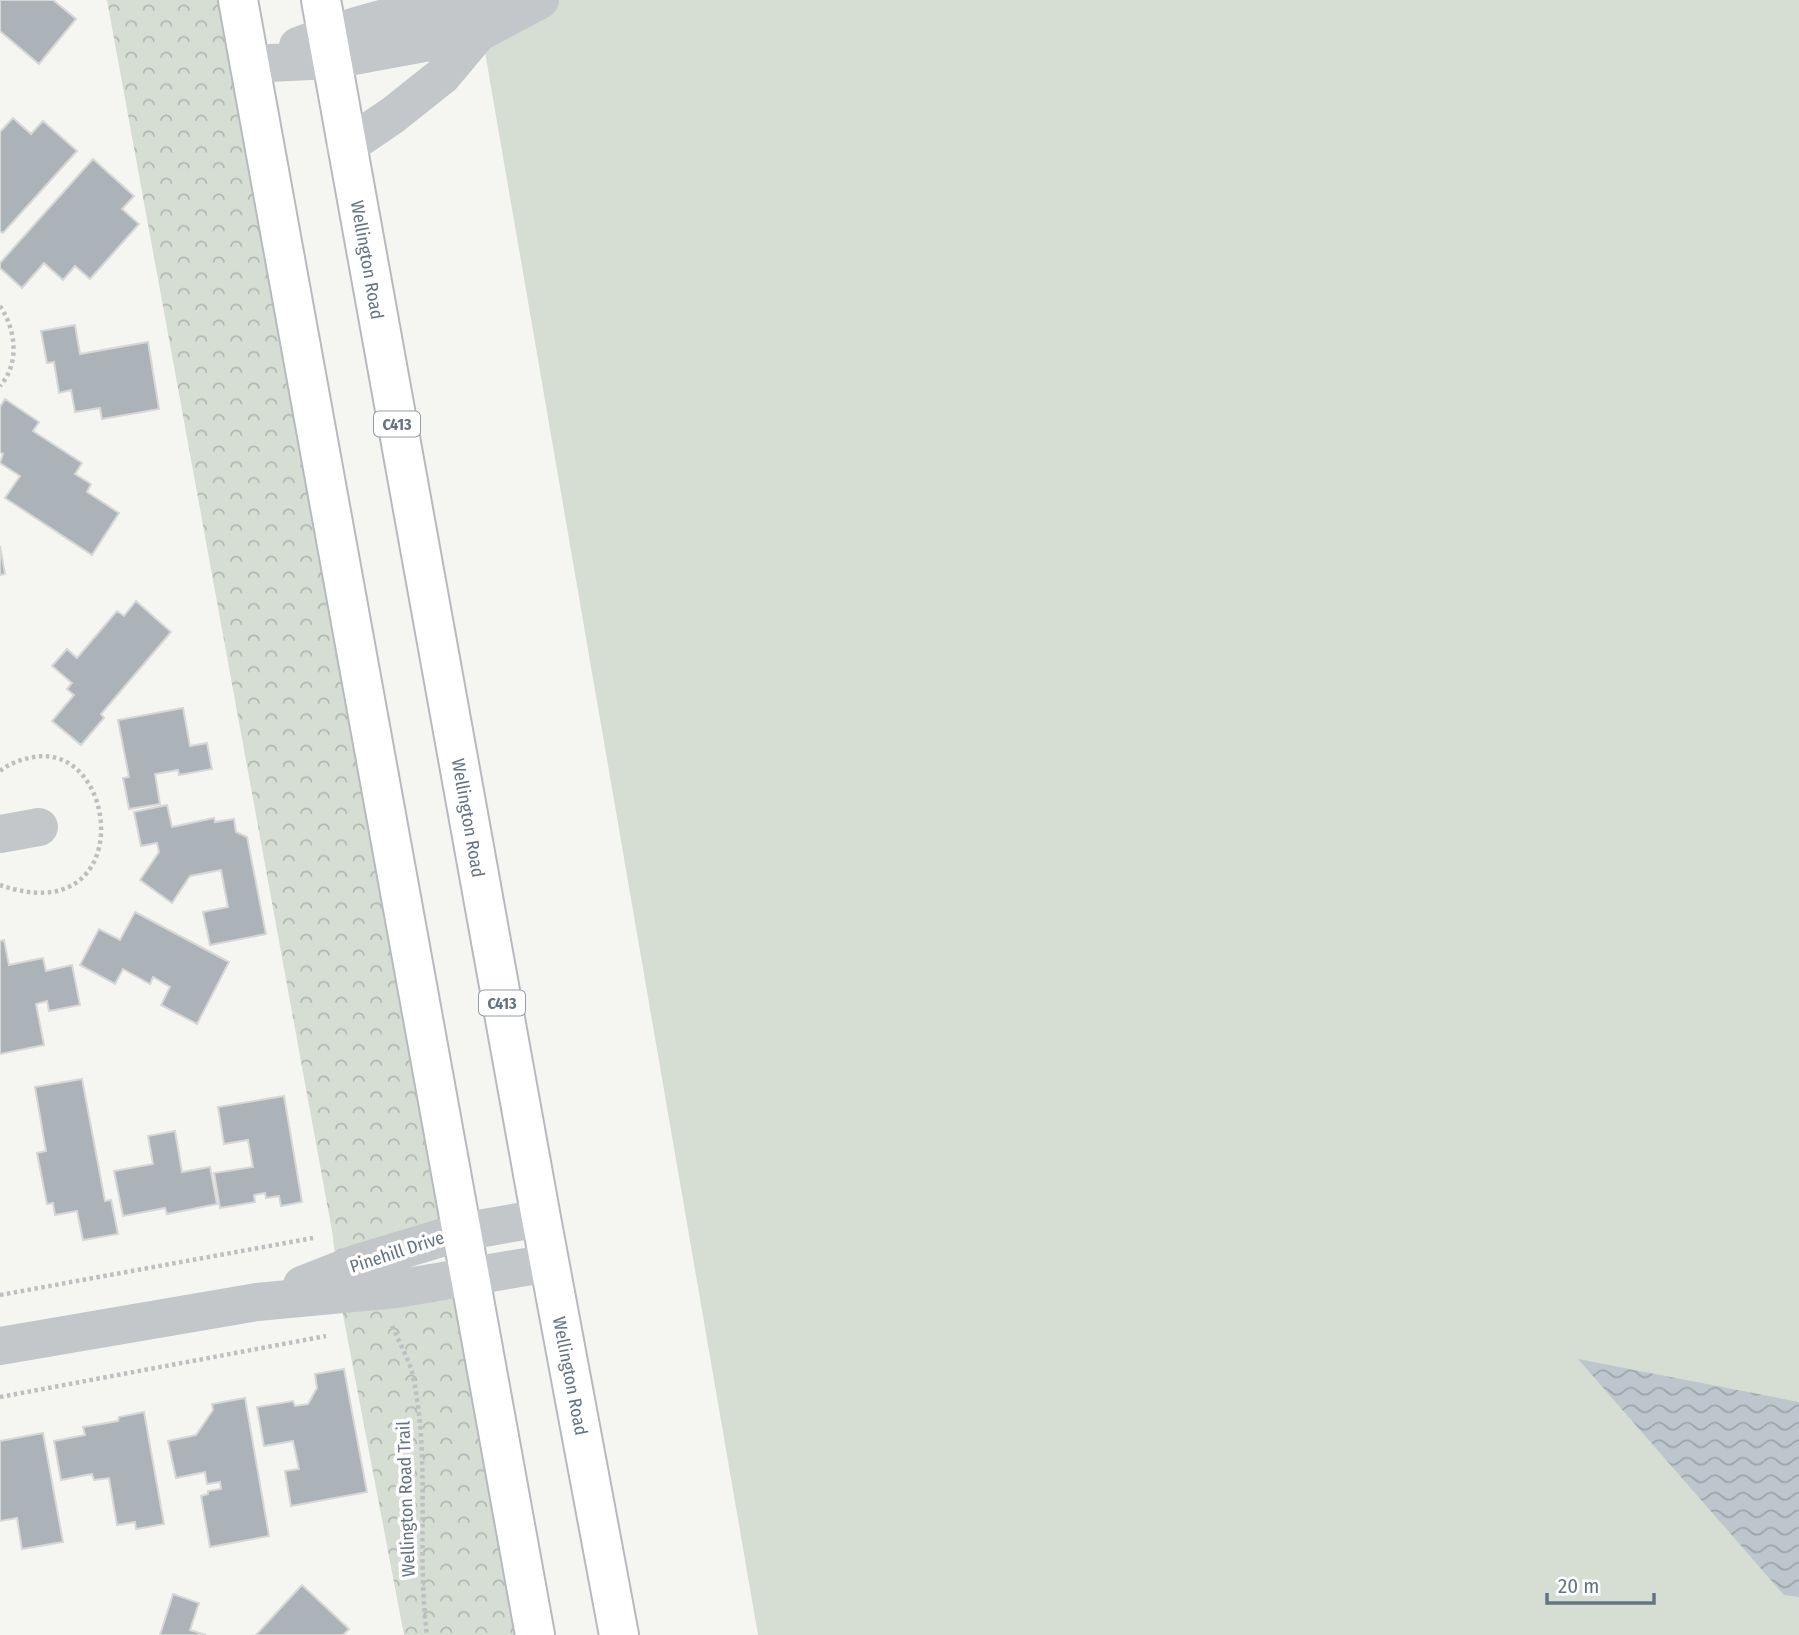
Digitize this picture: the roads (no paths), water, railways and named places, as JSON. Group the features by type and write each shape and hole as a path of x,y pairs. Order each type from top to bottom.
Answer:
{"main road":[{"path":"238,0 535,1635"},
{"name":"Wellington Road","path":"326,32 549,1263 620,1635"}],"street":[{"path":"250,64 326,32 486,16 540,0"},
{"path":"346,146 393,115 442,76 486,16"},
{"path":"0,834 39,827"},
{"name":"Pinehill Drive","path":"257,1302 358,1263 461,1232 541,1218"},
{"name":"Pinehill Drive","path":"0,1346 257,1302 396,1289 549,1263"}],"water":[{"path":"1578,1359 1799,1402 1799,1597 1784,1595"}]}
